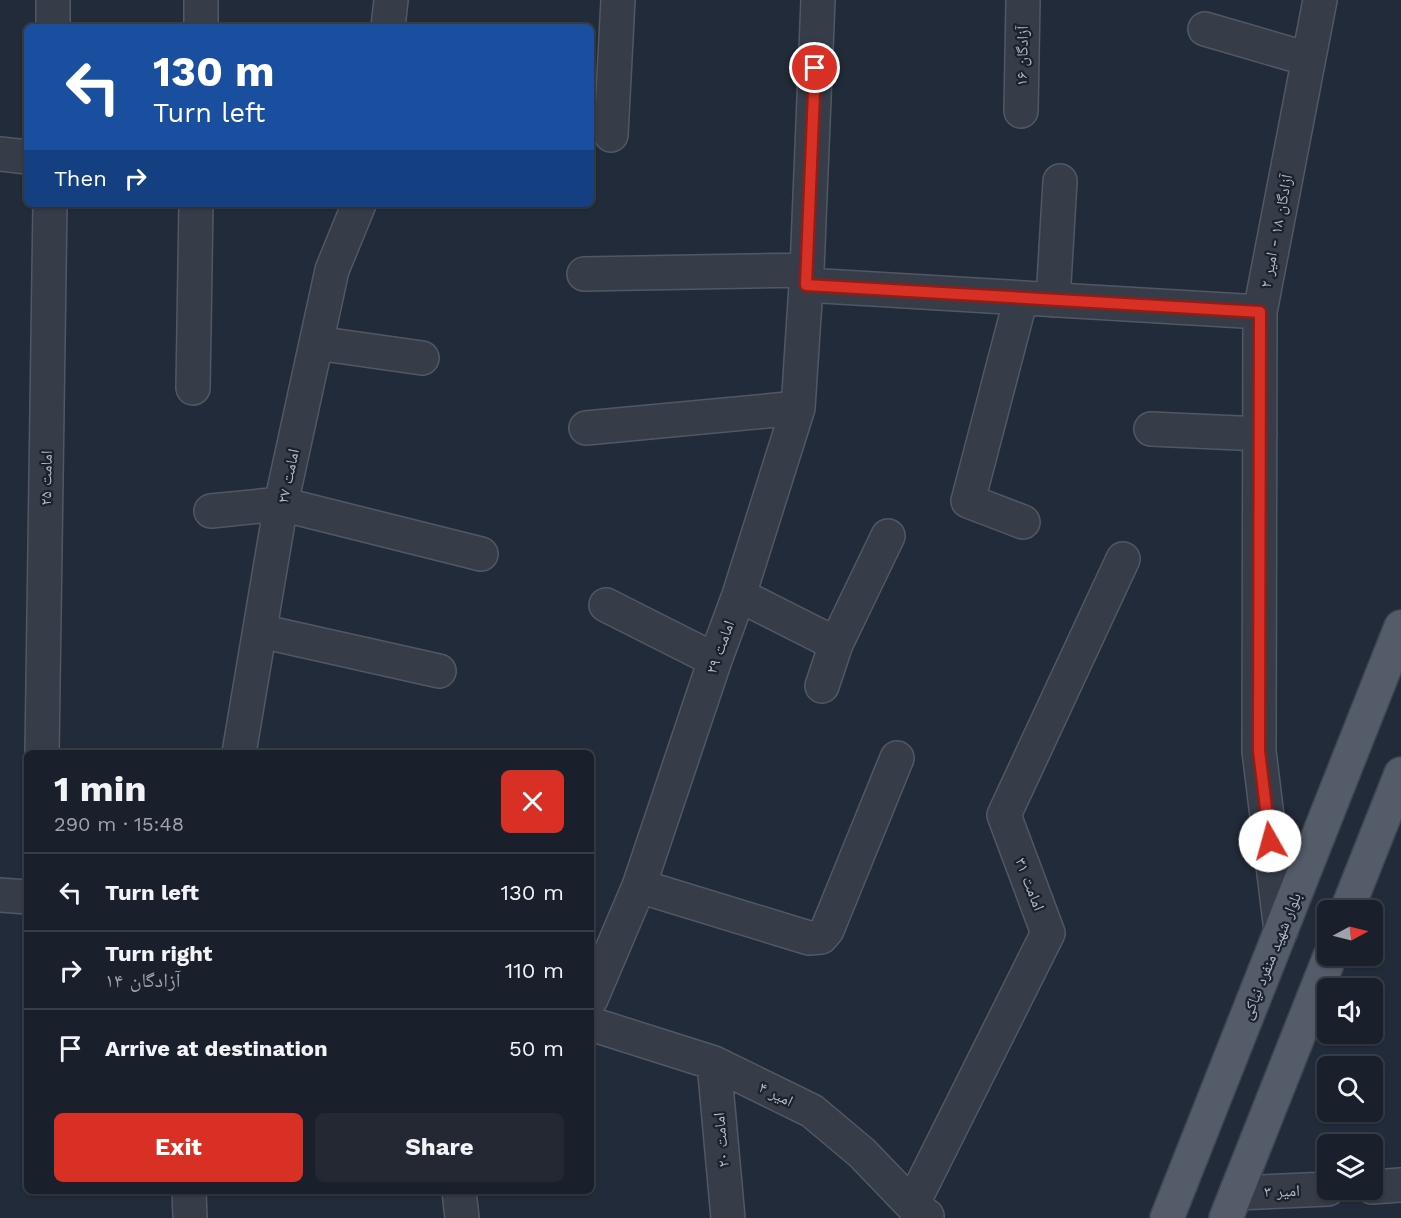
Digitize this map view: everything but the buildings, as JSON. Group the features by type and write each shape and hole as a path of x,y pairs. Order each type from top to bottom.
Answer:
{"main road":[{"name":"بلوار شهید منفرد نیاکی","path":"1167,1218 1401,627"},
{"path":"1351,900 1401,774"},
{"path":"1231,1205 1326,966"}],"street":[{"path":"53,0 53,24"},
{"path":"201,0 201,24"},
{"path":"388,24 391,0"},
{"path":"611,135 618,0"},
{"name":"امامت ۲۹","path":"594,992 639,886 739,595 798,408 807,278 818,0"},
{"name":"آزادگان ۱۶","path":"1021,111 1023,0"},
{"name":"آزادگان ۱۸ - امیر ۲","path":"1281,931 1259,751 1260,312 1320,0"},
{"path":"1205,29 1308,59"},
{"path":"0,154 24,157"},
{"path":"1053,300 1060,181"},
{"name":"امامت ۲۵","path":"42,750 50,207"},
{"path":"193,388 196,207"},
{"name":"امامت ۲۷","path":"240,750 281,504 316,343 332,270 358,207"},
{"path":"584,274 807,278 1021,298 1260,312"},
{"path":"1021,298 968,501 1023,522"},
{"path":"316,343 422,358"},
{"path":"586,428 798,408"},
{"path":"1151,429 1260,434"},
{"path":"211,511 281,504 481,554"},
{"path":"822,686 836,644 888,536"},
{"name":"امامت ۳۱","path":"921,1211 1048,933 1004,815 1123,559"},
{"path":"739,595 836,644"},
{"path":"606,605 715,660"},
{"path":"260,631 439,671"},
{"path":"639,886 809,938 821,937 827,930 897,758"},
{"path":"0,895 24,897"},
{"name":"امیر ۴","path":"594,1025 714,1063 812,1112 862,1153 921,1211"},
{"name":"امامت ۲۰","path":"714,1063 728,1218"},
{"path":"1383,1186 1401,1185"},
{"name":"امیر ۳","path":"1231,1205 1317,1191"},
{"path":"189,1194 190,1218"},
{"path":"459,1194 462,1218"}],"route":[{"path":"815,68 806,285 1260,312 1259,751 1270,841"}]}
